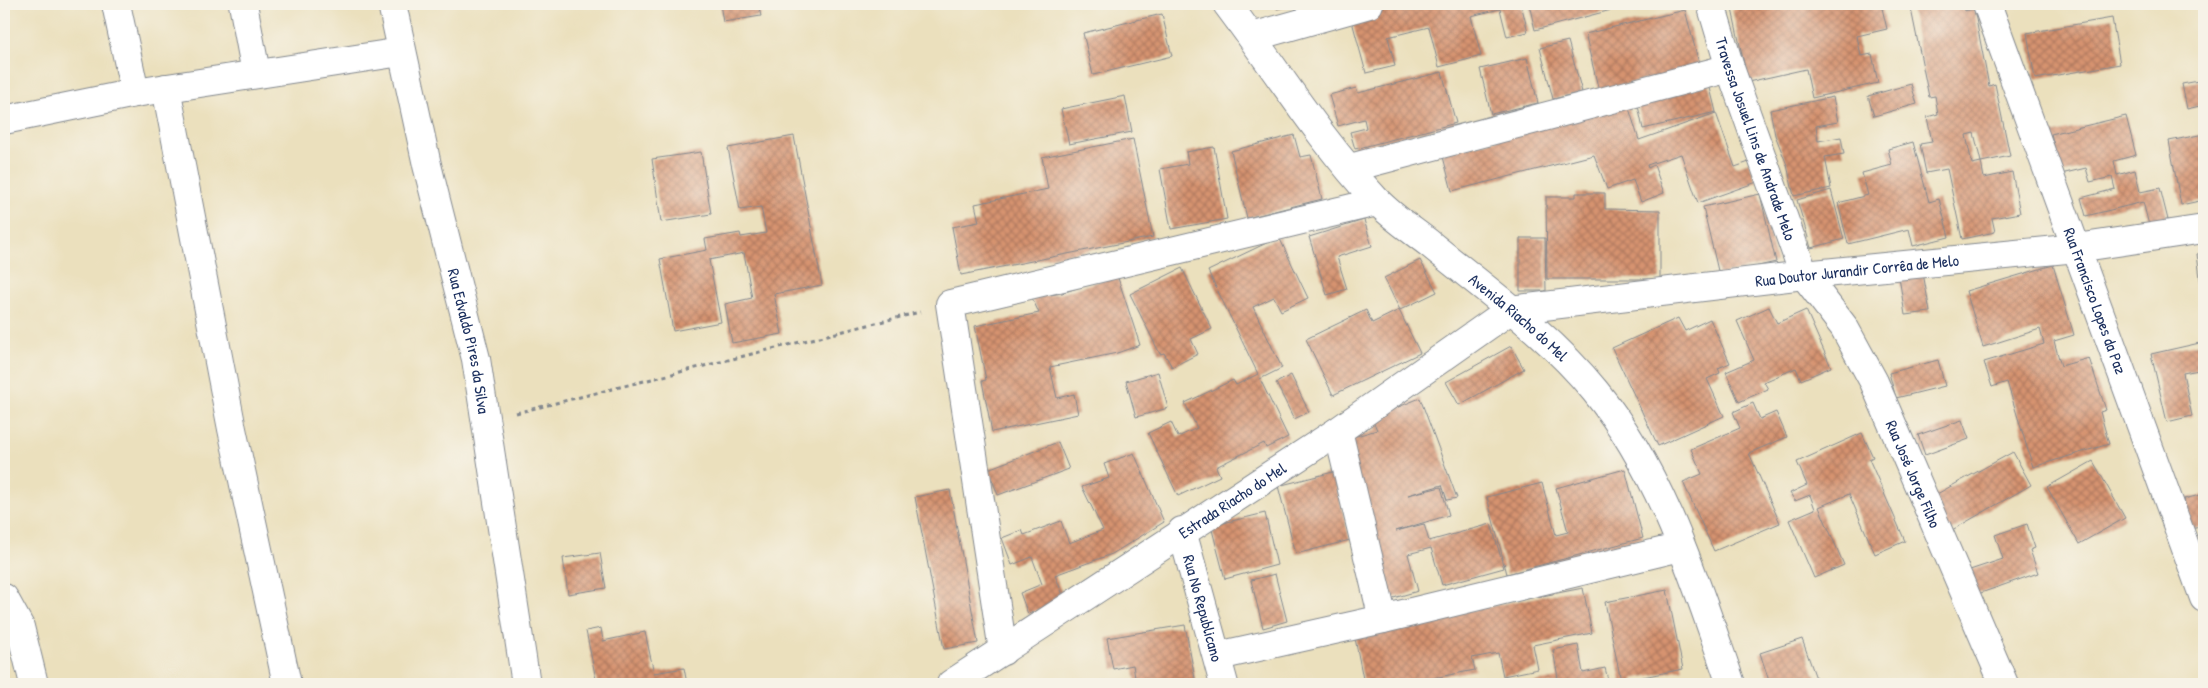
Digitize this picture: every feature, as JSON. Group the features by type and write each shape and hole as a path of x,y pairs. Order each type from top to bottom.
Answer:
{"street":[{"path":"116,4 135,93"},
{"path":"243,4 256,73"},
{"name":"Rua Edvaldo Pires da Silva","path":"392,4 401,52 476,359 487,420 526,684"},
{"name":"Avenida Riacho do Mel","path":"1227,4 1309,118 1378,202 1551,345 1595,391 1626,436 1651,479 1681,547 1731,684"},
{"path":"1252,37 1369,4"},
{"name":"Travessa Josuel Lins de Andrade Melo","path":"1711,4 1730,68 1804,275"},
{"name":"Rua Francisco Lopes da Paz","path":"1987,4 2204,598"},
{"path":"4,117 256,73 401,52"},
{"path":"1350,168 1730,68"},
{"path":"166,88 232,429 287,684"},
{"path":"1003,652 950,304 1378,202"},
{"name":"Rua Doutor Jurandir Corrêa de Melo","path":"1510,310 1804,275 2077,248 2204,229"},
{"name":"Rua José Jorge Filho","path":"1804,275 1844,327 1874,382 2004,684"},
{"name":"Estrada Riacho do Mel","path":"951,684 1003,652 1182,531 1338,431 1510,310"},
{"path":"1338,431 1383,619"},
{"name":"Rua No Republicano","path":"1182,531 1218,656 1224,684"},
{"path":"1218,656 1383,619 1681,547"},
{"path":"4,598 20,627 34,684"}],"path":[{"path":"487,420 950,304"}],"building":[{"path":"720,4 758,4 761,16 723,22"},
{"path":"1276,4 1297,4 1277,9"},
{"path":"1391,4 1521,4 1528,32 1507,37 1500,9 1471,16 1481,56 1439,67 1429,27 1388,37 1395,66 1366,73 1350,14"},
{"path":"1529,4 1634,4 1535,30"},
{"path":"1757,4 1881,4 1887,29 1857,36 1861,56 1872,54 1878,83 1812,98 1806,69 1748,82 1732,9"},
{"path":"1910,4 1963,4 1964,11 1974,9 1989,86 1995,84 2010,156 1981,162 1984,178 2012,172 2020,213 1992,218 1995,232 1962,239 1947,169 1926,173 1920,144 1932,142 1927,117 1938,114 1935,96 1929,97","holes":["1974,133 1981,162 1972,164 1966,135"]},
{"path":"1685,10 1700,67 1599,91 1585,34"},
{"path":"1162,14 1172,56 1093,75 1083,33"},
{"path":"2112,18 2120,64 2035,79 2027,33"},
{"path":"1568,41 1582,92 1553,99 1540,48"},
{"path":"1527,58 1538,103 1491,114 1480,69"},
{"path":"1442,72 1456,123 1355,149 1350,132 1366,128 1364,119 1338,126 1329,95 1356,88 1358,93"},
{"path":"2204,80 2204,105 2187,109 2182,84"},
{"path":"1709,84 1716,112 1643,129 1637,101"},
{"path":"1911,84 1917,104 1874,116 1868,96"},
{"path":"1125,96 1132,132 1069,144 1061,109"},
{"path":"1833,97 1838,122 1816,126 1818,141 1841,137 1844,154 1825,157 1831,188 1794,196 1787,165 1775,135 1770,110"},
{"path":"1628,105 1639,140 1716,113 1735,167 1749,162 1757,182 1698,203 1681,154 1647,165 1648,168 1654,165 1664,193 1641,202 1633,180 1607,189 1594,155 1452,191 1442,153"},
{"path":"2126,116 2136,155 2114,161 2117,175 2135,170 2140,192 2160,188 2168,220 2149,225 2143,202 2086,216 2081,198 2115,189 2112,177 2090,182 2086,168 2061,174 2051,134"},
{"path":"2204,134 2204,200 2181,205 2169,141"},
{"path":"1294,135 1300,157 1311,155 1322,199 1247,218 1231,151"},
{"path":"794,136 822,285 774,294 782,334 732,343 725,304 752,298 744,253 709,260 721,322 673,331 660,259 707,250 705,239 740,233 741,237 766,233 761,207 740,210 728,148"},
{"path":"1133,139 1153,237 961,275 952,227 979,222 975,204 1048,189 1042,157"},
{"path":"1913,142 1929,202 1939,199 1949,237 1913,246 1909,229 1848,244 1838,203 1868,195 1862,173 1892,165 1888,149"},
{"path":"1214,147 1227,219 1171,229 1160,169 1188,164 1186,152"},
{"path":"701,152 711,214 661,222 652,159"},
{"path":"1831,190 1844,239 1811,248 1797,200"},
{"path":"1576,193 1605,193 1605,209 1660,210 1660,279 1547,279 1546,197 1576,197"},
{"path":"1760,194 1776,262 1719,275 1703,207"},
{"path":"1364,220 1372,246 1337,257 1347,289 1327,295 1309,237"},
{"path":"1279,237 1308,298 1281,311 1274,297 1253,307 1282,368 1260,379 1288,437 1266,448 1264,443 1216,467 1220,476 1178,496 1148,433 1171,422 1178,437 1197,428 1185,403 1233,380 1236,385 1258,374 1208,271"},
{"path":"1520,238 1545,238 1546,291 1520,291"},
{"path":"2204,253 2204,294 2202,294 2197,254"},
{"path":"1420,260 1437,292 1400,310 1384,278"},
{"path":"2053,265 2074,335 2054,341 2061,366 2089,358 2106,410 2100,412 2109,444 2033,467 2007,382 1992,387 1984,362 2044,344 2040,329 1983,347 1966,291"},
{"path":"1182,268 1212,329 1191,339 1198,354 1172,367 1164,353 1160,354 1130,294"},
{"path":"1923,273 1930,312 1905,315 1899,277"},
{"path":"1117,275 1140,345 1117,353 1050,367 1057,398 1074,394 1078,414 992,432 982,381 986,380 975,326 1039,313 1032,298 1062,293"},
{"path":"1769,307 1777,323 1806,310 1831,367 1801,380 1796,368 1764,382 1768,389 1739,402 1726,372 1754,360 1737,321"},
{"path":"1366,310 1372,323 1399,310 1420,353 1333,395 1306,339"},
{"path":"1678,318 1685,331 1710,319 1730,363 1718,368 1720,373 1707,379 1724,416 1658,446 1612,348"},
{"path":"2204,342 2204,369 2183,373 2192,416 2167,422 2151,354"},
{"path":"1511,346 1524,369 1459,405 1446,382"},
{"path":"1938,360 1945,386 1896,398 1889,373"},
{"path":"1158,372 1168,408 1136,417 1126,381"},
{"path":"1291,375 1309,412 1294,419 1276,383"},
{"path":"1420,398 1457,498 1447,500 1442,485 1408,495 1441,487 1449,515 1396,531 1424,524 1429,541 1491,524 1504,568 1442,585 1431,548 1408,554 1418,591 1390,599 1346,439 1377,430 1372,418"},
{"path":"1753,403 1760,419 1776,412 1787,437 1749,453 1780,523 1714,551 1683,482 1702,474 1691,449 1740,428 1733,412"},
{"path":"1962,420 1969,439 1925,455 1918,435"},
{"path":"1862,433 1873,457 1869,459 1905,541 1875,554 1849,494 1819,507 1844,565 1814,578 1789,520 1815,509 1810,495 1795,501 1790,493 1807,485 1797,462"},
{"path":"1058,442 1069,469 998,495 988,469"},
{"path":"2013,452 2031,485 1945,534 1926,500"},
{"path":"1134,453 1164,522 1112,554 1055,575 1065,600 1028,614 1020,593 1042,584 1032,557 1012,565 1002,538 1022,530 1024,535 1061,521 1069,543 1103,530 1082,487 1109,478 1104,464"},
{"path":"2093,461 2125,518 2079,544 2047,487"},
{"path":"1625,469 1643,538 1507,574 1487,497 1542,483 1556,535 1568,532 1556,488"},
{"path":"1333,472 1350,540 1296,554 1278,486"},
{"path":"950,490 978,643 944,649 915,497"},
{"path":"2204,494 2204,526 2191,529 2184,499"},
{"path":"1265,513 1277,565 1225,579 1211,526"},
{"path":"2027,524 2035,548 2030,550 2038,573 1975,595 1967,571 2003,559 1995,535"},
{"path":"600,553 606,588 568,594 563,558"},
{"path":"1275,574 1287,621 1263,628 1251,580"},
{"path":"1583,588 1592,633 1533,645 1538,669 1503,676 1498,653 1472,658 1475,670 1402,684 1364,684 1354,633"},
{"path":"1667,590 1683,669 1633,679 1634,684 1610,684 1621,681 1605,602"},
{"path":"1185,625 1196,684 1136,684 1133,665 1113,669 1107,638"},
{"path":"601,628 603,641 645,632 654,673 684,668 687,684 597,684 586,631"},
{"path":"1802,639 1818,684 1770,684 1760,653"},
{"path":"1578,645 1583,673 1605,668 1609,684 1534,684 1534,682 1558,678 1553,650"}]}
